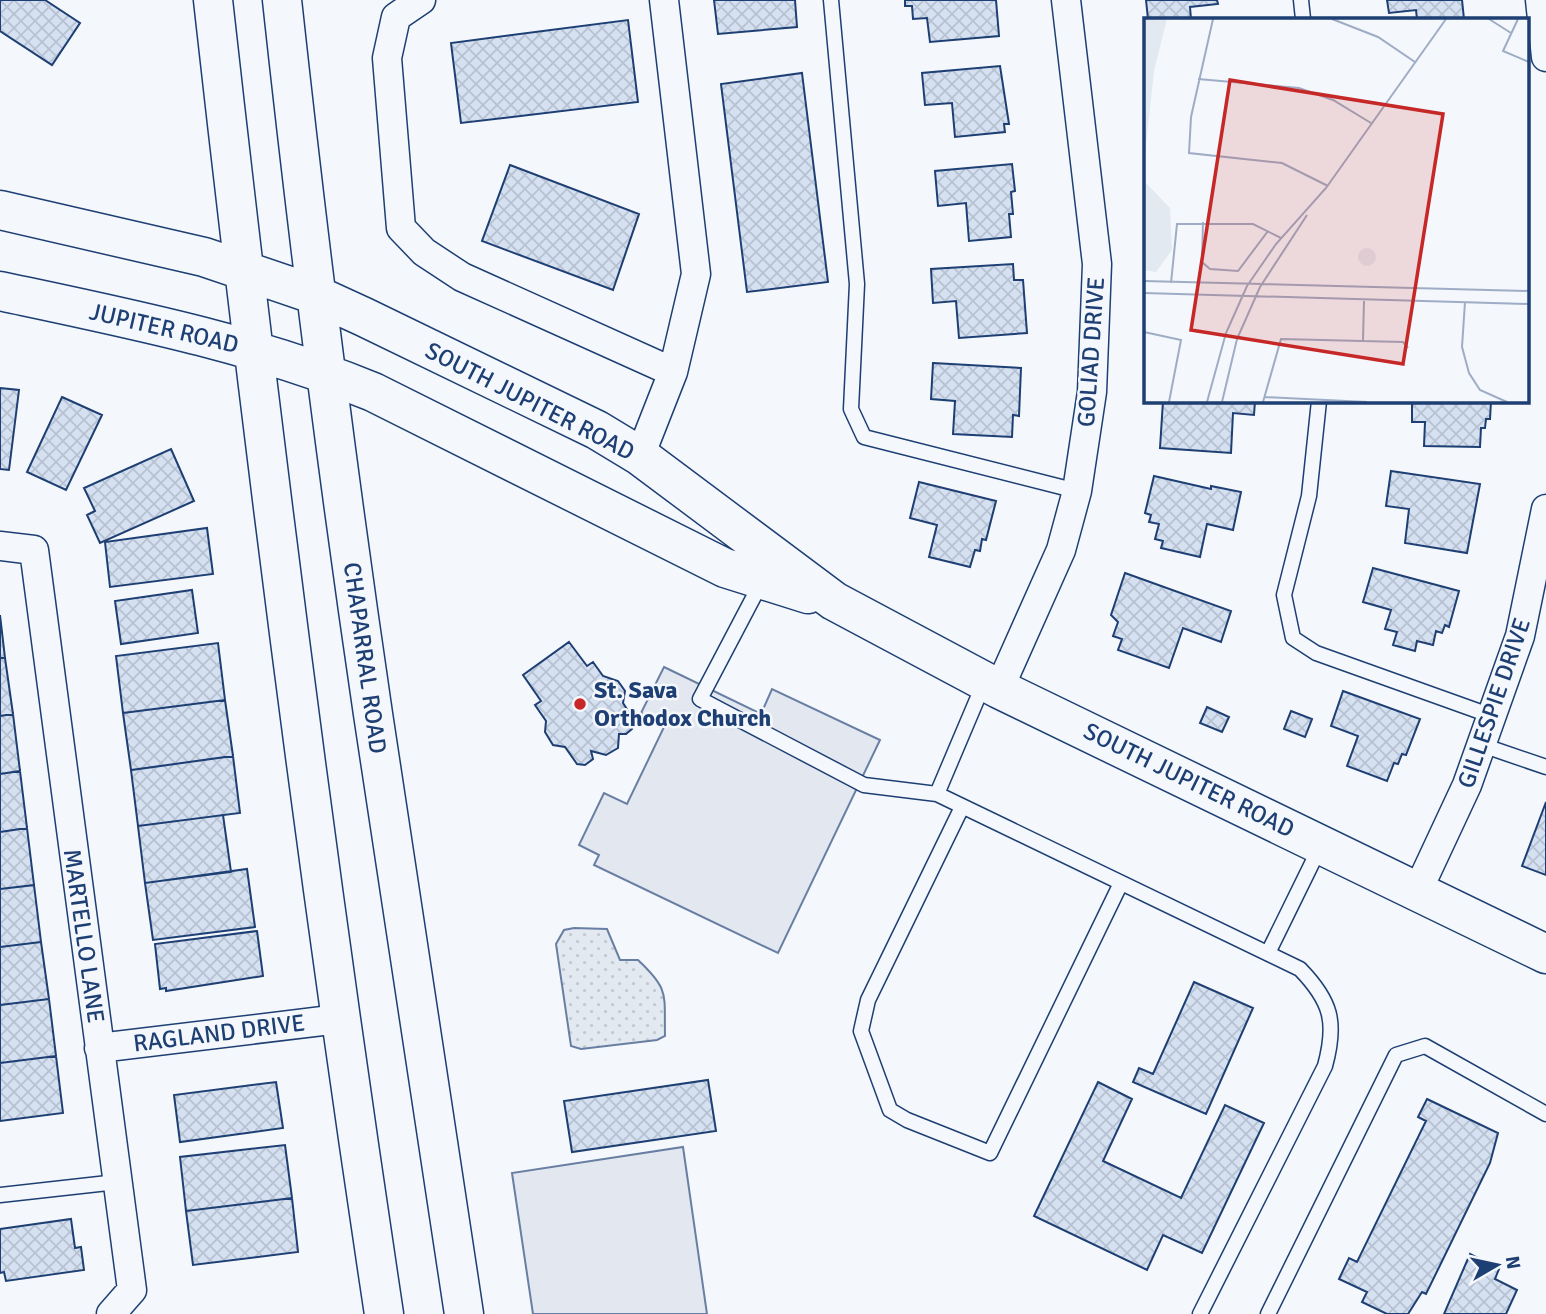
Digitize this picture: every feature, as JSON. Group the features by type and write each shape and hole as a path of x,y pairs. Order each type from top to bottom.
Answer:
{"main road":[{"path":"213,0 252,348 339,1019 384,1314"},
{"name":"CHAPARRAL ROAD","path":"282,0 316,295 373,716 464,1314"},
{"path":"0,210 204,257 316,295"},
{"name":"JUPITER ROAD","path":"0,291 252,348 326,373"},
{"name":"SOUTH JUPITER ROAD","path":"316,295 585,425 640,456 834,601 992,686 1546,954"},
{"name":"SOUTH JUPITER ROAD","path":"326,373 485,447 725,568 834,601"}],"street":[{"path":"421,0 397,17 387,58 401,228 424,252 462,276 673,372"},
{"path":"640,456 673,372 696,274 664,0"},
{"name":"GOLIAD DRIVE","path":"992,686 1061,550 1077,491 1092,392 1097,264 1066,0"},
{"path":"1540,0 1546,57"},
{"name":"GILLESPIE DRIVE","path":"1418,890 1467,785 1520,636 1546,509"},
{"name":"MARTELLO LANE","path":"0,546 34,550 132,1290 111,1314"},
{"name":"RAGLAND DRIVE","path":"99,1048 339,1019"}],"lane":[{"path":"831,0 857,284 851,409 864,437 1077,491"},
{"path":"1301,0 1303,18"},
{"path":"1319,402 1310,496 1284,594 1293,638 1316,653 1492,716"},
{"path":"762,580 700,699 864,785 937,794 1300,969 1319,988 1330,1013 1332,1040 1325,1066 1200,1314"},
{"path":"937,794 992,686"},
{"path":"1482,745 1546,767"},
{"path":"962,807 869,1000 861,1031 890,1111 906,1120 990,1153 1121,883"},
{"path":"1268,953 1322,844"},
{"path":"1268,1314 1396,1055 1425,1046 1546,1114"},
{"path":"0,1195 117,1182"}],"shaded area":[{"path":"664,667 761,714 772,689 880,740 778,953 594,865 599,855 579,845 604,793 627,804 665,725 641,713"},
{"path":"607,929 620,960 638,960 656,979 663,993 665,1036 657,1040 581,1049 571,1046 556,944 564,930"},
{"path":"683,1147 707,1314 533,1314 512,1173"}],"building":[{"path":"0,0 45,0 80,23 52,65 0,31"},
{"path":"714,0 795,0 797,27 718,34"},
{"path":"905,0 996,0 999,36 930,42 927,18 913,19 912,6 905,6"},
{"path":"1146,0 1217,0 1218,4 1190,7 1191,18 1148,18"},
{"path":"1387,0 1462,0 1464,18 1417,18 1416,10 1389,13"},
{"path":"628,20 638,102 461,123 451,43"},
{"path":"1000,66 1009,124 1004,124 1005,132 955,137 952,103 925,105 922,73"},
{"path":"802,73 828,282 747,292 721,84"},
{"path":"1012,164 1015,191 1011,192 1013,214 1009,214 1011,237 969,241 966,203 938,206 935,171"},
{"path":"510,165 639,214 613,290 482,241"},
{"path":"1013,264 1014,280 1023,280 1027,333 959,338 956,301 933,303 931,269"},
{"path":"933,363 1021,368 1019,416 1013,415 1012,437 953,434 955,401 931,399"},
{"path":"0,388 19,390 9,470 0,469"},
{"path":"62,397 102,415 66,490 27,472"},
{"path":"1163,402 1255,402 1254,415 1233,413 1231,453 1160,448"},
{"path":"1412,402 1491,402 1490,419 1486,419 1485,428 1481,428 1480,447 1424,446 1425,422 1412,422"},
{"path":"171,449 194,501 100,543 87,515 95,511 84,488"},
{"path":"1391,471 1480,484 1467,553 1405,543 1409,509 1386,506"},
{"path":"1154,476 1211,489 1211,486 1241,492 1233,530 1207,524 1200,557 1161,548 1163,541 1155,539 1159,524 1149,522 1151,515 1145,513"},
{"path":"919,482 996,501 986,540 982,539 980,551 975,550 970,567 929,557 937,525 910,518"},
{"path":"207,528 213,574 110,587 105,542"},
{"path":"1373,568 1459,591 1449,627 1445,625 1442,633 1436,631 1433,645 1417,641 1415,651 1393,645 1397,632 1385,629 1391,610 1363,602"},
{"path":"1125,573 1231,611 1221,642 1183,628 1169,668 1118,650 1122,639 1113,636 1118,622 1111,615"},
{"path":"192,590 198,633 121,644 115,601"},
{"path":"0,615 5,658 0,658"},
{"name":"St. Sava Orthodox Church","path":"569,642 587,666 593,662 603,676 618,681 625,691 623,703 634,720 632,729 626,734 619,734 618,748 606,755 591,751 593,759 585,765 577,764 565,747 553,745 545,732 546,721 535,705 541,701 523,675"},
{"path":"218,643 225,700 123,713 116,656"},
{"path":"0,658 5,658 13,714 0,716"},
{"path":"1343,691 1420,719 1406,755 1402,754 1398,764 1394,763 1387,781 1347,766 1358,736 1331,726"},
{"path":"225,700 233,756 131,770 123,713"},
{"path":"1207,707 1229,717 1222,732 1200,723"},
{"path":"1291,711 1312,719 1305,737 1284,729"},
{"path":"13,714 20,771 0,774 0,716"},
{"path":"233,756 240,813 138,826 131,770"},
{"path":"20,771 27,828 0,832 0,774"},
{"path":"1546,802 1546,875 1522,866"},
{"path":"223,815 231,872 145,883 138,826"},
{"path":"27,828 34,885 0,889 0,832"},
{"path":"247,869 255,927 153,940 145,883"},
{"path":"34,885 41,942 0,947 0,889"},
{"path":"257,931 263,976 166,991 166,988 160,989 155,944"},
{"path":"41,942 49,999 0,1005 0,947"},
{"path":"1194,982 1253,1008 1206,1114 1133,1082 1139,1068 1153,1074"},
{"path":"49,999 56,1056 0,1063 0,1005"},
{"path":"56,1056 63,1113 0,1121 0,1063"},
{"path":"708,1080 716,1131 572,1152 564,1101"},
{"path":"276,1082 283,1128 180,1142 174,1095"},
{"path":"1098,1082 1132,1099 1103,1161 1181,1198 1225,1105 1264,1123 1202,1253 1163,1235 1147,1270 1034,1216"},
{"path":"1427,1099 1498,1133 1490,1163 1426,1294 1422,1292 1408,1314 1387,1314 1362,1302 1367,1292 1339,1279 1349,1258 1357,1262 1426,1121 1418,1117"},
{"path":"285,1145 292,1198 186,1211 180,1157"},
{"path":"292,1198 298,1252 193,1265 186,1211"},
{"path":"71,1219 75,1248 81,1247 84,1270 6,1281 4,1272 0,1273 0,1229"},
{"path":"1470,1254 1499,1269 1495,1279 1517,1290 1506,1314 1444,1314"}],"place":[{"name":"St. Sava Orthodox Church","path":"580,704"}]}
